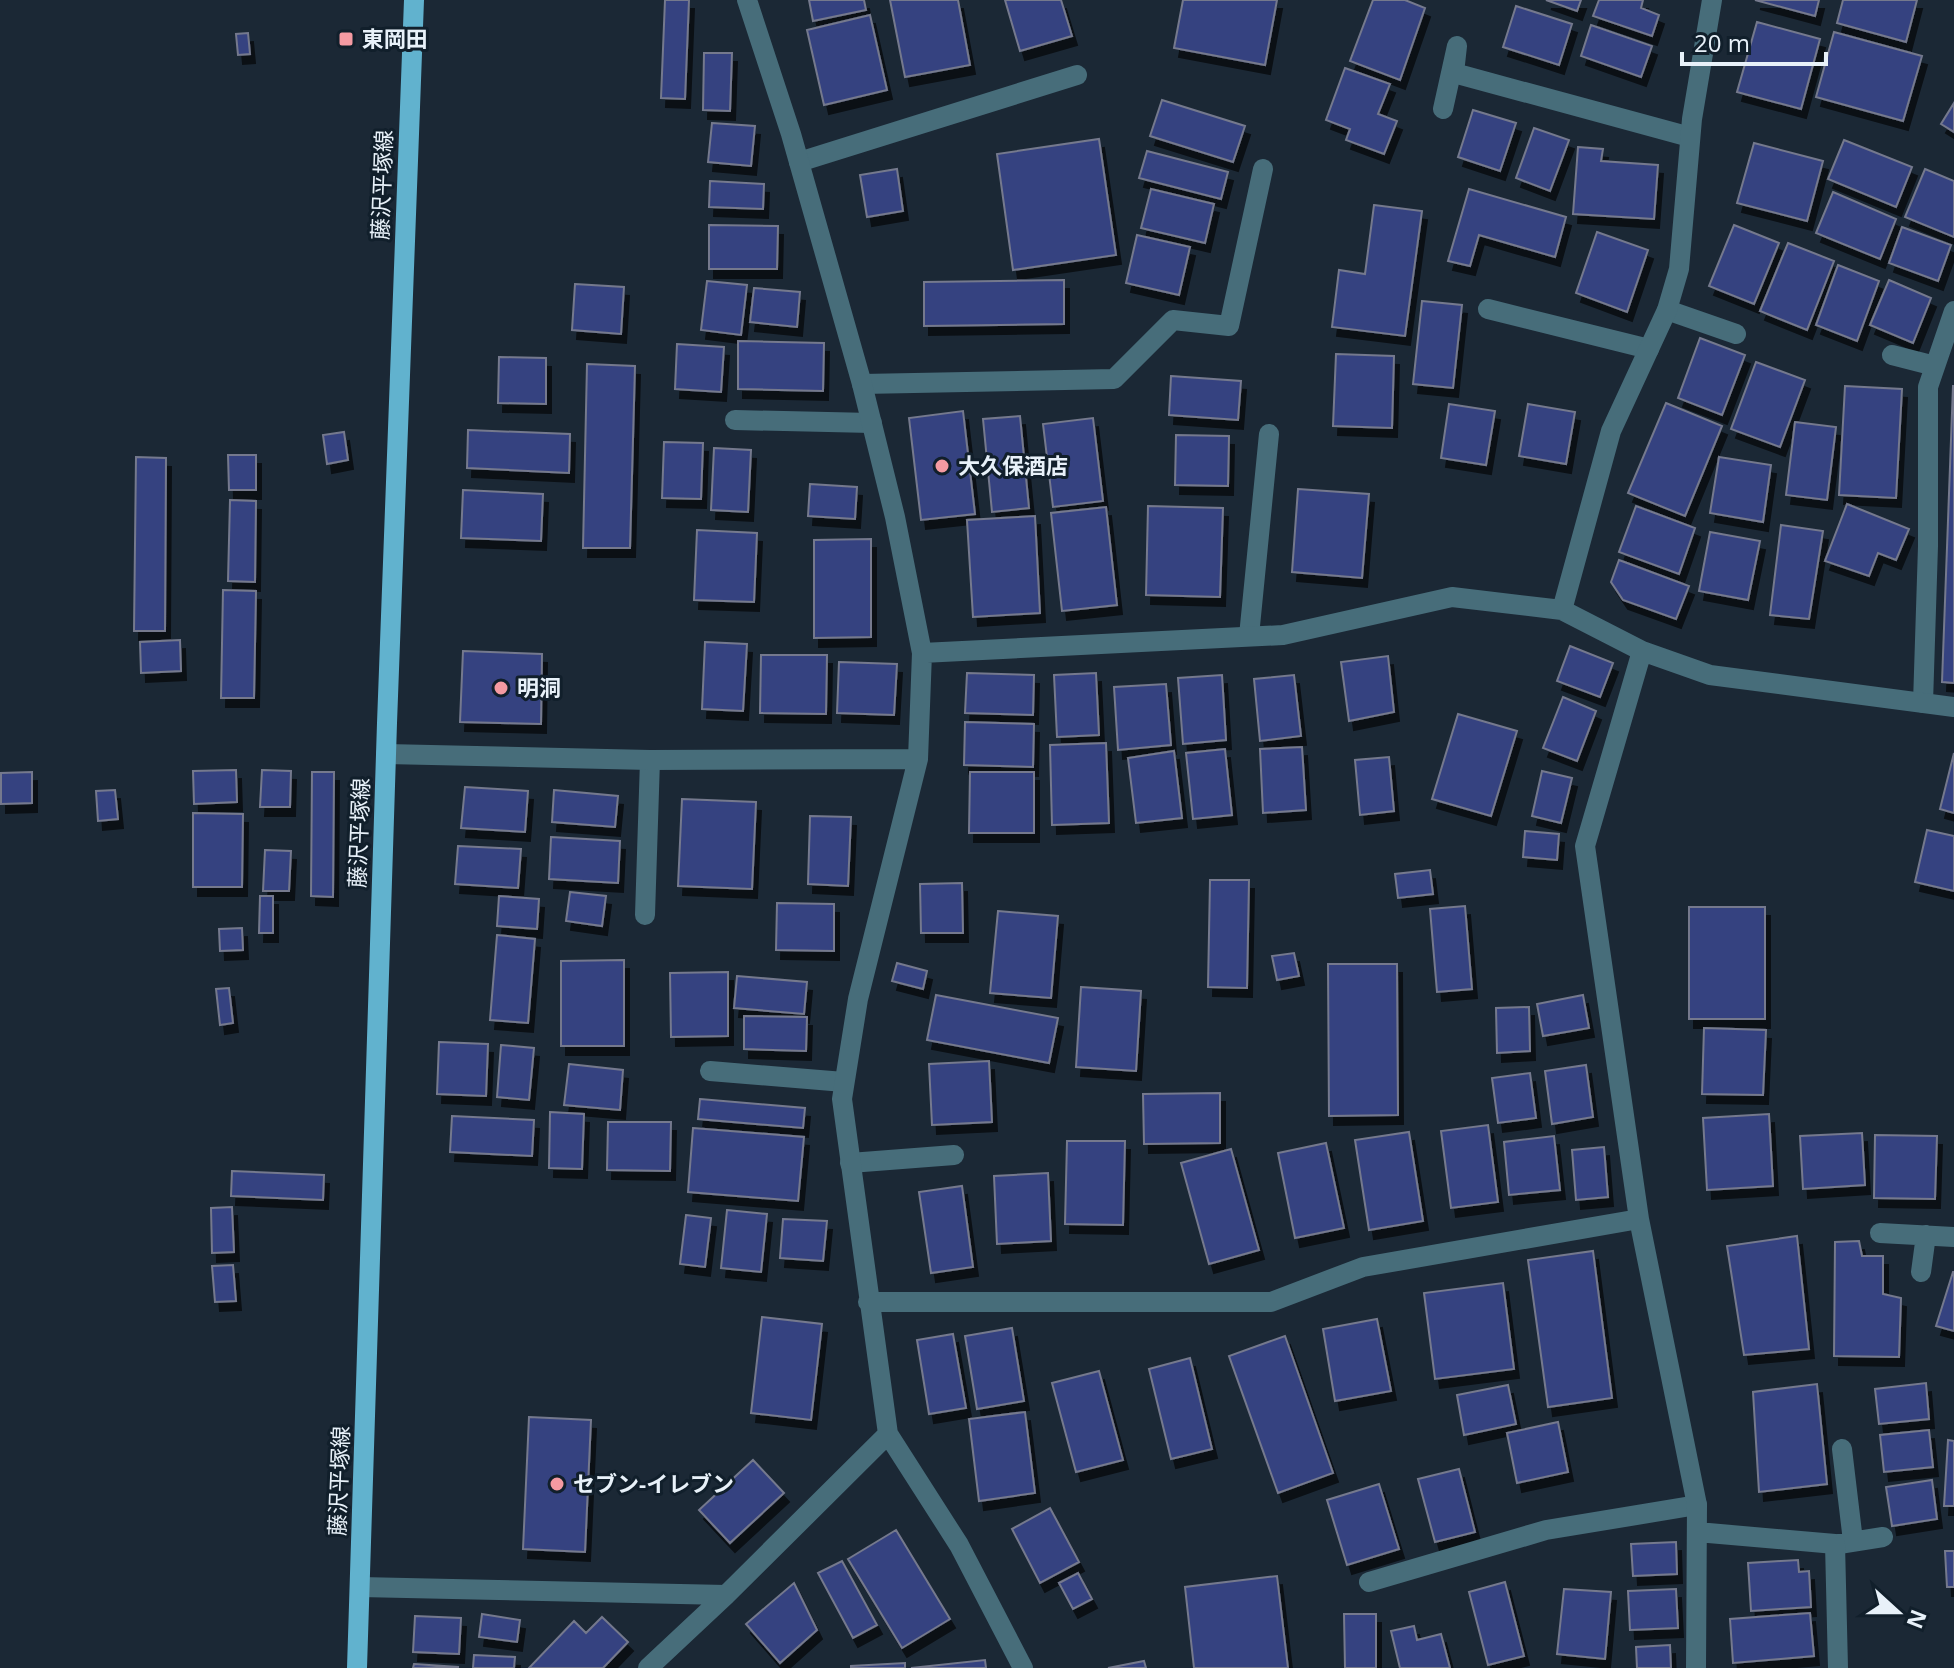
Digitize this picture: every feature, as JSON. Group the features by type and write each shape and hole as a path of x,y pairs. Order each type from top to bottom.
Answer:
{"main road":[{"name":"藤沢平塚線","path":"357,1668 414,0"}],"street":[{"path":"747,0 799,162 862,384 895,517 922,653 918,759 858,999 842,1099 888,1434 959,1545 1023,1668"},
{"path":"1562,610 1611,431 1667,310 1679,269 1690,137 1712,0"},
{"path":"1443,109 1457,46 1454,73 1690,137"},
{"path":"799,162 1077,75"},
{"path":"862,384 1114,379 1173,320 1229,326 1263,169"},
{"path":"1488,309 1649,349"},
{"path":"1667,310 1736,334"},
{"path":"1923,703 1928,546 1928,387 1954,311"},
{"path":"1892,355 1935,366"},
{"path":"735,420 872,423"},
{"path":"1249,636 1269,434"},
{"path":"922,653 1283,635 1452,597 1562,610 1642,651 1710,675 1954,707"},
{"path":"1642,651 1585,846 1639,1219 1697,1505 1696,1668"},
{"path":"386,754 650,760 918,759"},
{"path":"645,915 650,760"},
{"path":"710,1071 844,1082"},
{"path":"850,1163 954,1155"},
{"path":"868,1302 1271,1302 1363,1267 1639,1219"},
{"path":"1880,1233 1954,1237"},
{"path":"1921,1272 1926,1235"},
{"path":"648,1668 888,1434"},
{"path":"1838,1668 1844,1543 1842,1449"},
{"path":"1369,1582 1546,1530 1697,1505"},
{"path":"1697,1532 1844,1543 1883,1537"},
{"path":"360,1587 726,1595"}],"building":[{"path":"665,0 689,0 685,99 661,98"},
{"path":"809,0 864,0 866,10 813,21"},
{"path":"890,0 958,0 970,65 905,77"},
{"path":"1005,0 1061,0 1072,36 1020,51"},
{"path":"1183,0 1277,0 1265,65 1174,48"},
{"path":"1373,0 1405,0 1425,8 1400,80 1350,61"},
{"path":"1546,0 1581,0 1577,11"},
{"path":"1599,0 1643,0 1641,8 1659,15 1652,36 1593,16"},
{"path":"1755,0 1819,0 1815,16"},
{"path":"1843,0 1917,0 1906,42 1837,23"},
{"path":"1516,6 1572,24 1559,65 1503,47"},
{"path":"870,15 887,90 824,105 807,30"},
{"path":"1757,22 1820,39 1801,109 1737,92"},
{"path":"1591,25 1652,46 1641,77 1581,56"},
{"path":"1834,32 1922,56 1903,121 1816,97"},
{"path":"248,33 250,54 238,55 236,34"},
{"path":"704,53 732,53 730,111 703,110"},
{"path":"1345,68 1390,84 1378,114 1397,121 1384,154 1346,140 1350,129 1326,120"},
{"path":"1162,100 1245,126 1233,162 1150,136"},
{"path":"1954,103 1954,132 1941,124"},
{"path":"1473,110 1516,123 1500,171 1458,157"},
{"path":"712,123 755,126 751,166 708,162"},
{"path":"1534,128 1569,140 1550,191 1516,178"},
{"path":"1099,139 1116,255 1013,270 997,154"},
{"path":"1844,140 1912,167 1896,207 1828,179"},
{"path":"1754,143 1823,161 1807,221 1737,203"},
{"path":"1578,147 1603,149 1601,161 1658,165 1654,219 1573,214"},
{"path":"1147,151 1228,172 1221,199 1139,178"},
{"path":"897,169 903,211 867,217 860,175"},
{"path":"1925,169 1954,181 1954,237 1905,217"},
{"path":"710,181 764,184 763,209 709,207"},
{"path":"1151,189 1214,204 1205,243 1141,228"},
{"path":"1469,189 1566,217 1555,257 1479,235 1470,266 1448,261"},
{"path":"1833,192 1896,219 1880,259 1816,233"},
{"path":"1374,205 1422,211 1405,336 1332,327 1339,270 1365,274"},
{"path":"709,225 778,226 777,269 709,269"},
{"path":"1734,225 1779,243 1754,304 1709,286"},
{"path":"1902,227 1951,245 1938,281 1889,263"},
{"path":"1597,232 1648,250 1627,312 1576,293"},
{"path":"1137,235 1190,247 1179,295 1126,283"},
{"path":"1788,243 1834,261 1807,330 1760,311"},
{"path":"1838,265 1879,281 1857,341 1816,325"},
{"path":"1064,280 1064,324 924,326 924,282"},
{"path":"1889,280 1931,298 1913,343 1870,325"},
{"path":"707,281 747,285 741,335 701,330"},
{"path":"575,284 624,287 621,334 572,330"},
{"path":"754,288 800,292 797,327 750,322"},
{"path":"1422,301 1462,305 1453,388 1413,384"},
{"path":"1700,338 1745,355 1722,415 1678,398"},
{"path":"738,341 824,343 823,391 738,389"},
{"path":"677,344 724,347 721,392 675,389"},
{"path":"1336,354 1394,356 1392,428 1333,426"},
{"path":"499,357 546,358 546,404 498,403"},
{"path":"1756,362 1805,380 1780,447 1731,429"},
{"path":"587,364 635,366 630,548 583,548"},
{"path":"1171,376 1241,381 1238,420 1169,415"},
{"path":"1845,386 1902,389 1896,498 1839,495"},
{"path":"1954,386 1954,683 1942,682"},
{"path":"1666,403 1722,426 1685,516 1628,493"},
{"path":"1449,404 1495,411 1486,465 1441,458"},
{"path":"1528,404 1575,412 1566,464 1519,456"},
{"name":"大久保酒店","path":"963,411 975,514 921,520 909,418"},
{"path":"1020,416 1029,508 992,512 983,419"},
{"path":"1093,418 1103,501 1053,507 1043,424"},
{"path":"1795,422 1836,427 1827,500 1786,495"},
{"path":"468,430 570,434 569,473 467,468"},
{"path":"344,432 348,460 327,464 323,435"},
{"path":"1176,435 1229,436 1228,486 1175,485"},
{"path":"664,442 703,443 701,499 662,498"},
{"path":"714,448 751,450 748,512 711,510"},
{"path":"228,455 256,455 256,490 229,490"},
{"path":"136,457 166,458 165,631 134,631"},
{"path":"1719,457 1771,465 1763,522 1710,513"},
{"path":"810,484 857,487 855,519 808,516"},
{"path":"1298,489 1369,494 1362,578 1292,572"},
{"path":"463,490 543,494 541,541 461,538"},
{"path":"230,500 256,501 255,582 228,581"},
{"path":"1847,504 1909,529 1896,560 1878,553 1869,576 1825,561"},
{"path":"1148,506 1223,508 1220,597 1146,595"},
{"path":"1636,506 1695,528 1679,574 1619,552"},
{"path":"1106,507 1117,605 1062,611 1051,513"},
{"path":"1035,516 1040,613 973,617 967,520"},
{"path":"1781,525 1823,531 1809,619 1770,615"},
{"path":"697,530 757,533 754,602 694,600"},
{"path":"1710,532 1760,541 1748,600 1699,591"},
{"path":"871,539 871,637 814,638 814,540"},
{"path":"1619,560 1689,586 1676,619 1623,600 1611,582"},
{"path":"223,590 256,591 254,698 221,698"},
{"path":"180,640 181,671 141,673 140,642"},
{"path":"705,642 747,644 743,711 702,709"},
{"path":"1570,646 1613,663 1600,697 1557,681"},
{"name":"明洞","path":"463,651 542,654 541,724 460,722"},
{"path":"761,655 827,655 826,714 760,713"},
{"path":"1388,656 1394,712 1349,721 1341,662"},
{"path":"839,662 897,664 894,715 837,713"},
{"path":"967,673 1034,675 1033,715 965,713"},
{"path":"1096,673 1099,735 1057,737 1054,675"},
{"path":"1222,675 1226,740 1183,744 1178,678"},
{"path":"1294,675 1301,736 1260,741 1254,679"},
{"path":"1166,684 1171,745 1118,750 1114,687"},
{"path":"1563,697 1596,711 1577,761 1543,748"},
{"path":"1458,714 1517,731 1491,816 1432,799"},
{"path":"965,722 1034,724 1033,767 964,765"},
{"path":"1106,743 1109,823 1052,825 1050,745"},
{"path":"1302,747 1306,810 1263,813 1260,749"},
{"path":"1225,749 1232,815 1193,819 1186,753"},
{"path":"1174,751 1182,818 1136,823 1128,758"},
{"path":"1954,753 1954,813 1940,809"},
{"path":"1389,757 1394,811 1360,815 1355,760"},
{"path":"236,770 237,802 194,804 193,771"},
{"path":"262,770 291,771 290,807 260,807"},
{"path":"1542,771 1572,778 1561,823 1532,816"},
{"path":"32,772 32,803 1,804 1,773"},
{"path":"312,772 334,772 333,897 311,896"},
{"path":"970,772 1034,772 1034,833 969,833"},
{"path":"465,787 528,791 525,832 461,828"},
{"path":"115,790 118,819 98,821 96,791"},
{"path":"554,790 618,796 615,827 552,822"},
{"path":"682,799 756,802 752,889 678,886"},
{"path":"193,813 243,814 242,887 193,887"},
{"path":"810,816 851,817 848,886 808,884"},
{"path":"1927,830 1954,836 1954,891 1915,882"},
{"path":"1525,831 1559,834 1557,860 1523,857"},
{"path":"551,837 620,841 618,883 549,879"},
{"path":"458,846 521,849 518,888 455,884"},
{"path":"265,850 291,851 289,891 263,891"},
{"path":"1430,870 1433,894 1398,898 1395,874"},
{"path":"1210,880 1249,880 1247,988 1208,987"},
{"path":"962,883 963,933 921,933 920,884"},
{"path":"570,892 606,896 602,926 566,921"},
{"path":"260,896 273,896 273,933 259,933"},
{"path":"499,896 539,899 537,929 497,926"},
{"path":"777,903 834,904 834,951 776,950"},
{"path":"1465,906 1472,989 1437,992 1430,909"},
{"path":"1689,907 1765,907 1765,1019 1689,1019"},
{"path":"998,911 1058,916 1051,998 990,993"},
{"path":"242,928 243,950 220,951 219,929"},
{"path":"497,935 535,939 528,1023 490,1020"},
{"path":"1294,953 1299,976 1277,980 1272,956"},
{"path":"624,960 624,1046 561,1046 561,961"},
{"path":"897,963 927,971 923,989 892,981"},
{"path":"1328,964 1397,964 1398,1115 1329,1116"},
{"path":"728,972 728,1036 671,1037 670,973"},
{"path":"737,976 807,982 804,1014 734,1008"},
{"path":"1081,987 1141,991 1136,1071 1076,1067"},
{"path":"229,988 233,1023 220,1025 216,989"},
{"path":"936,995 1058,1018 1049,1063 927,1040"},
{"path":"1583,995 1589,1028 1543,1036 1537,1004"},
{"path":"1529,1007 1530,1051 1497,1053 1496,1008"},
{"path":"744,1016 807,1017 806,1051 744,1049"},
{"path":"1704,1028 1766,1030 1763,1095 1702,1094"},
{"path":"439,1042 488,1044 486,1096 437,1094"},
{"path":"501,1045 534,1048 529,1100 497,1097"},
{"path":"989,1061 992,1122 932,1125 929,1064"},
{"path":"569,1064 623,1070 620,1110 564,1105"},
{"path":"1586,1065 1593,1117 1552,1124 1545,1071"},
{"path":"1530,1073 1536,1118 1498,1123 1492,1078"},
{"path":"1220,1093 1220,1143 1144,1144 1143,1094"},
{"path":"700,1099 805,1108 803,1128 698,1119"},
{"path":"550,1112 584,1114 582,1169 549,1168"},
{"path":"1769,1114 1773,1186 1707,1190 1703,1118"},
{"path":"452,1116 534,1120 532,1156 450,1152"},
{"path":"608,1122 671,1122 670,1171 607,1170"},
{"path":"1488,1125 1498,1202 1451,1208 1441,1131"},
{"path":"693,1128 804,1137 798,1201 688,1192"},
{"path":"1409,1132 1423,1221 1369,1230 1355,1140"},
{"path":"1862,1133 1865,1185 1803,1189 1800,1136"},
{"path":"1875,1135 1937,1136 1935,1199 1874,1198"},
{"path":"1554,1136 1560,1190 1509,1195 1504,1142"},
{"path":"1067,1141 1125,1141 1123,1225 1065,1224"},
{"path":"1326,1143 1344,1228 1295,1238 1278,1153"},
{"path":"1604,1147 1608,1197 1576,1200 1572,1150"},
{"path":"1231,1149 1259,1250 1209,1264 1181,1163"},
{"path":"232,1171 324,1175 323,1200 231,1196"},
{"path":"1048,1173 1051,1241 997,1244 994,1176"},
{"path":"962,1186 973,1267 931,1273 919,1192"},
{"path":"232,1207 234,1252 212,1253 211,1208"},
{"path":"727,1210 767,1214 761,1272 721,1268"},
{"path":"686,1215 711,1218 705,1267 680,1264"},
{"path":"783,1219 827,1221 823,1261 780,1258"},
{"path":"1797,1236 1809,1349 1744,1355 1727,1246"},
{"path":"1859,1241 1862,1256 1883,1256 1883,1294 1901,1298 1899,1357 1834,1356 1835,1242"},
{"path":"1593,1251 1612,1398 1548,1407 1528,1260"},
{"path":"233,1265 236,1301 215,1302 212,1266"},
{"path":"1954,1272 1954,1331 1936,1326"},
{"path":"1503,1283 1514,1369 1435,1379 1424,1293"},
{"path":"762,1317 822,1324 811,1420 751,1413"},
{"path":"1377,1319 1391,1391 1335,1401 1323,1329"},
{"path":"1012,1328 1024,1401 977,1409 965,1336"},
{"path":"953,1334 966,1408 929,1414 917,1340"},
{"path":"1285,1336 1333,1473 1278,1493 1229,1356"},
{"path":"1190,1358 1212,1449 1171,1459 1149,1369"},
{"path":"1099,1371 1123,1460 1076,1472 1052,1383"},
{"path":"1926,1383 1929,1419 1879,1424 1875,1389"},
{"path":"1817,1384 1827,1484 1759,1492 1753,1392"},
{"path":"1508,1385 1516,1424 1464,1435 1457,1395"},
{"path":"1025,1412 1035,1493 979,1501 969,1419"},
{"name":"セブン-イレブン","path":"529,1417 591,1420 585,1552 523,1549"},
{"path":"1558,1422 1568,1472 1517,1483 1507,1433"},
{"path":"1929,1430 1933,1467 1884,1472 1880,1435"},
{"path":"1948,1440 1954,1441 1954,1506 1944,1506"},
{"path":"753,1460 784,1493 730,1543 699,1510"},
{"path":"1459,1469 1475,1532 1435,1542 1418,1479"},
{"path":"1932,1480 1937,1519 1892,1526 1886,1487"},
{"path":"1379,1484 1399,1549 1347,1565 1327,1500"},
{"path":"1050,1508 1079,1562 1040,1583 1012,1529"},
{"path":"896,1530 950,1619 902,1648 848,1559"},
{"path":"1676,1542 1677,1574 1633,1576 1631,1544"},
{"path":"1945,1551 1954,1551 1954,1587 1947,1587"},
{"path":"1798,1560 1799,1572 1809,1571 1811,1607 1751,1611 1748,1563"},
{"path":"842,1561 877,1625 853,1638 818,1573"},
{"path":"1078,1573 1092,1599 1073,1609 1059,1583"},
{"path":"1277,1576 1288,1668 1194,1668 1185,1587"},
{"path":"1505,1582 1524,1656 1488,1665 1469,1592"},
{"path":"794,1583 817,1630 780,1663 746,1624"},
{"path":"1564,1589 1611,1592 1605,1659 1557,1654"},
{"path":"1676,1589 1678,1628 1630,1630 1628,1591"},
{"path":"1810,1613 1814,1656 1733,1663 1730,1619"},
{"path":"482,1614 520,1620 517,1642 479,1637"},
{"path":"1344,1614 1376,1614 1376,1668 1345,1668"},
{"path":"415,1616 461,1618 459,1654 413,1652"},
{"path":"602,1617 628,1642 603,1668 529,1668 574,1621 586,1633"},
{"path":"1414,1626 1417,1640 1441,1634 1450,1668 1400,1668 1391,1631"},
{"path":"1670,1645 1671,1668 1637,1668 1636,1647"},
{"path":"474,1655 515,1657 514,1668 473,1668"},
{"path":"985,1660 986,1668 911,1668"},
{"path":"1144,1661 1146,1668 1108,1668"},
{"path":"905,1663 905,1668 851,1668 851,1666"},
{"path":"414,1664 459,1667 413,1668"}],"place":[{"name":"東岡田","path":"346,39"},
{"name":"大久保酒店","path":"942,466"},
{"name":"明洞","path":"501,688"},
{"name":"セブン-イレブン","path":"557,1484"}]}
